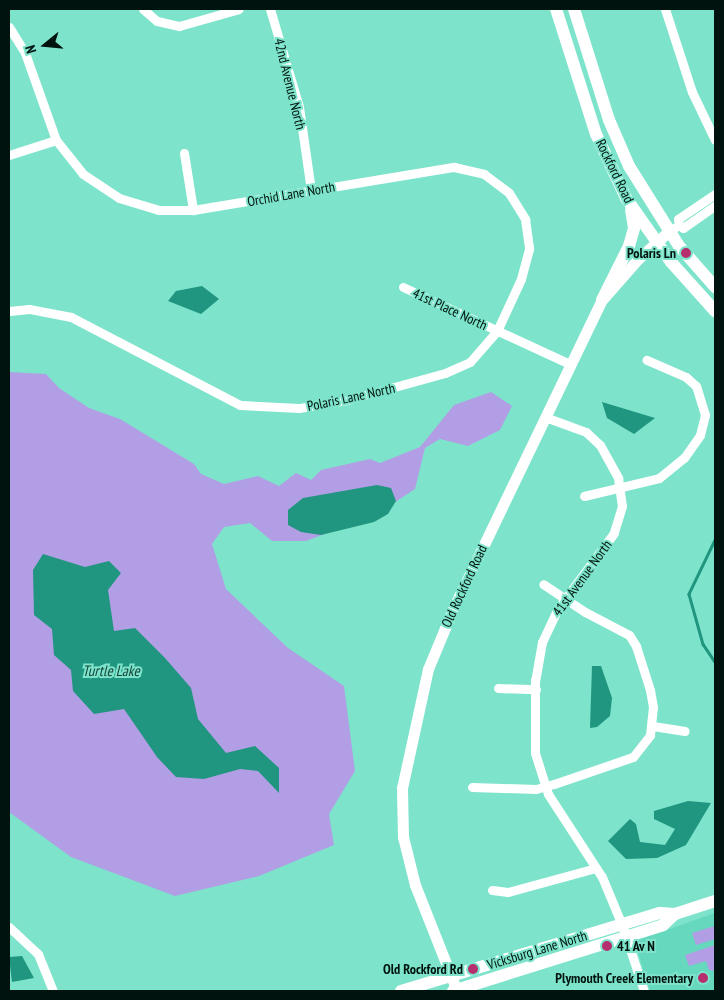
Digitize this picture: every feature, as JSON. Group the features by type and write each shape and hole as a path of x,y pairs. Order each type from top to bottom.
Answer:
{"main road":[{"name":"Rockford Road","path":"556,9 596,134 626,198 656,243 693,289 715,311"},
{"name":"Rockford Road","path":"574,9 612,128 629,166 715,287"},
{"path":"602,300 632,238 633,218 626,198"},
{"name":"Vicksburg Lane North","path":"401,991 624,930 663,925 675,914 715,901"},
{"name":"Vicksburg Lane North","path":"456,991 624,930"}],"street":[{"path":"143,9 157,20 179,26 239,9"},
{"name":"42nd Avenue North","path":"270,9 299,107 312,190"},
{"path":"666,9 692,92 715,140"},
{"name":"Orchid Lane North","path":"9,27 25,53 56,140 83,174 119,198 160,210 194,210 438,168 469,169 484,174 509,193 525,222 529,249 526,265 497,331"},
{"path":"9,155 56,140"},
{"path":"184,153 194,210"},
{"name":"Old Rockford Road","path":"456,991 408,862 401,813 405,772 420,699 439,640 602,300 656,243 674,228 678,219 715,194"},
{"name":"Old Rockford Road","path":"674,228 683,228 715,206"},
{"name":"41st Place North","path":"403,287 497,331"},
{"name":"Polaris Lane North","path":"9,310 29,309 71,317 228,400 267,409 347,400 445,374 470,362 497,331"},
{"path":"497,331 570,364"},
{"path":"584,496 620,487 644,484 672,469 693,445 703,424 703,405 696,386 686,377 647,360"},
{"name":"41st Avenue North","path":"545,417 594,438 612,465 620,487 622,506 614,533 565,598 542,642 536,689 536,753 545,787 596,868 624,930 644,991"},
{"path":"472,787 545,787 633,757 646,742 653,726 650,690 636,646 620,628 584,612 543,584"},
{"path":"498,688 536,689"},
{"path":"653,726 685,731"},
{"path":"492,890 508,892 596,868"},
{"path":"9,927 38,954 53,991"}],"shaded area":[{"path":"9,372 46,374 59,388 89,408 120,419 194,464 201,474 224,484 258,476 279,486 296,473 311,480 321,470 370,459 380,463 420,447 454,405 491,392 512,406 500,430 468,446 440,439 425,448 415,489 377,514 306,541 272,541 250,523 224,527 212,544 226,589 288,648 344,686 355,771 329,814 334,845 259,876 175,896 71,857 9,812"},
{"path":"715,913 715,991 650,991 636,946 638,940"},
{"path":"715,926 715,939 696,945 692,933"},
{"path":"715,945 715,971 709,970 706,961 689,966 685,955"}],"water":[{"path":"202,286 219,299 201,314 168,301 176,291"},
{"path":"602,402 655,418 634,434 607,418"},
{"path":"377,485 391,488 396,501 388,514 374,522 321,535 301,532 288,525 288,510 303,498"},
{"name":"Turtle Lake","path":"43,554 85,567 109,561 121,573 108,590 114,631 135,628 165,658 191,688 198,719 226,753 255,746 279,768 279,793 258,771 240,769 204,779 176,777 157,757 124,709 94,714 73,691 71,670 54,655 52,629 34,615 33,570"},
{"path":"592,666 601,666 612,698 610,716 597,727 590,728"},
{"path":"688,801 711,803 686,845 657,858 626,859 608,841 630,819 636,824 640,842 665,845 675,829 654,819 654,811"},
{"path":"22,956 34,978 12,982 9,957"}],"waterway":[{"path":"715,540 689,594 703,644 715,662"}],"place":[{"name":"Polaris Ln","path":"686,253"},
{"name":"41 Av N","path":"607,946"},
{"name":"Old Rockford Rd","path":"473,969"},
{"name":"Plymouth Creek Elementary","path":"703,978"}]}
